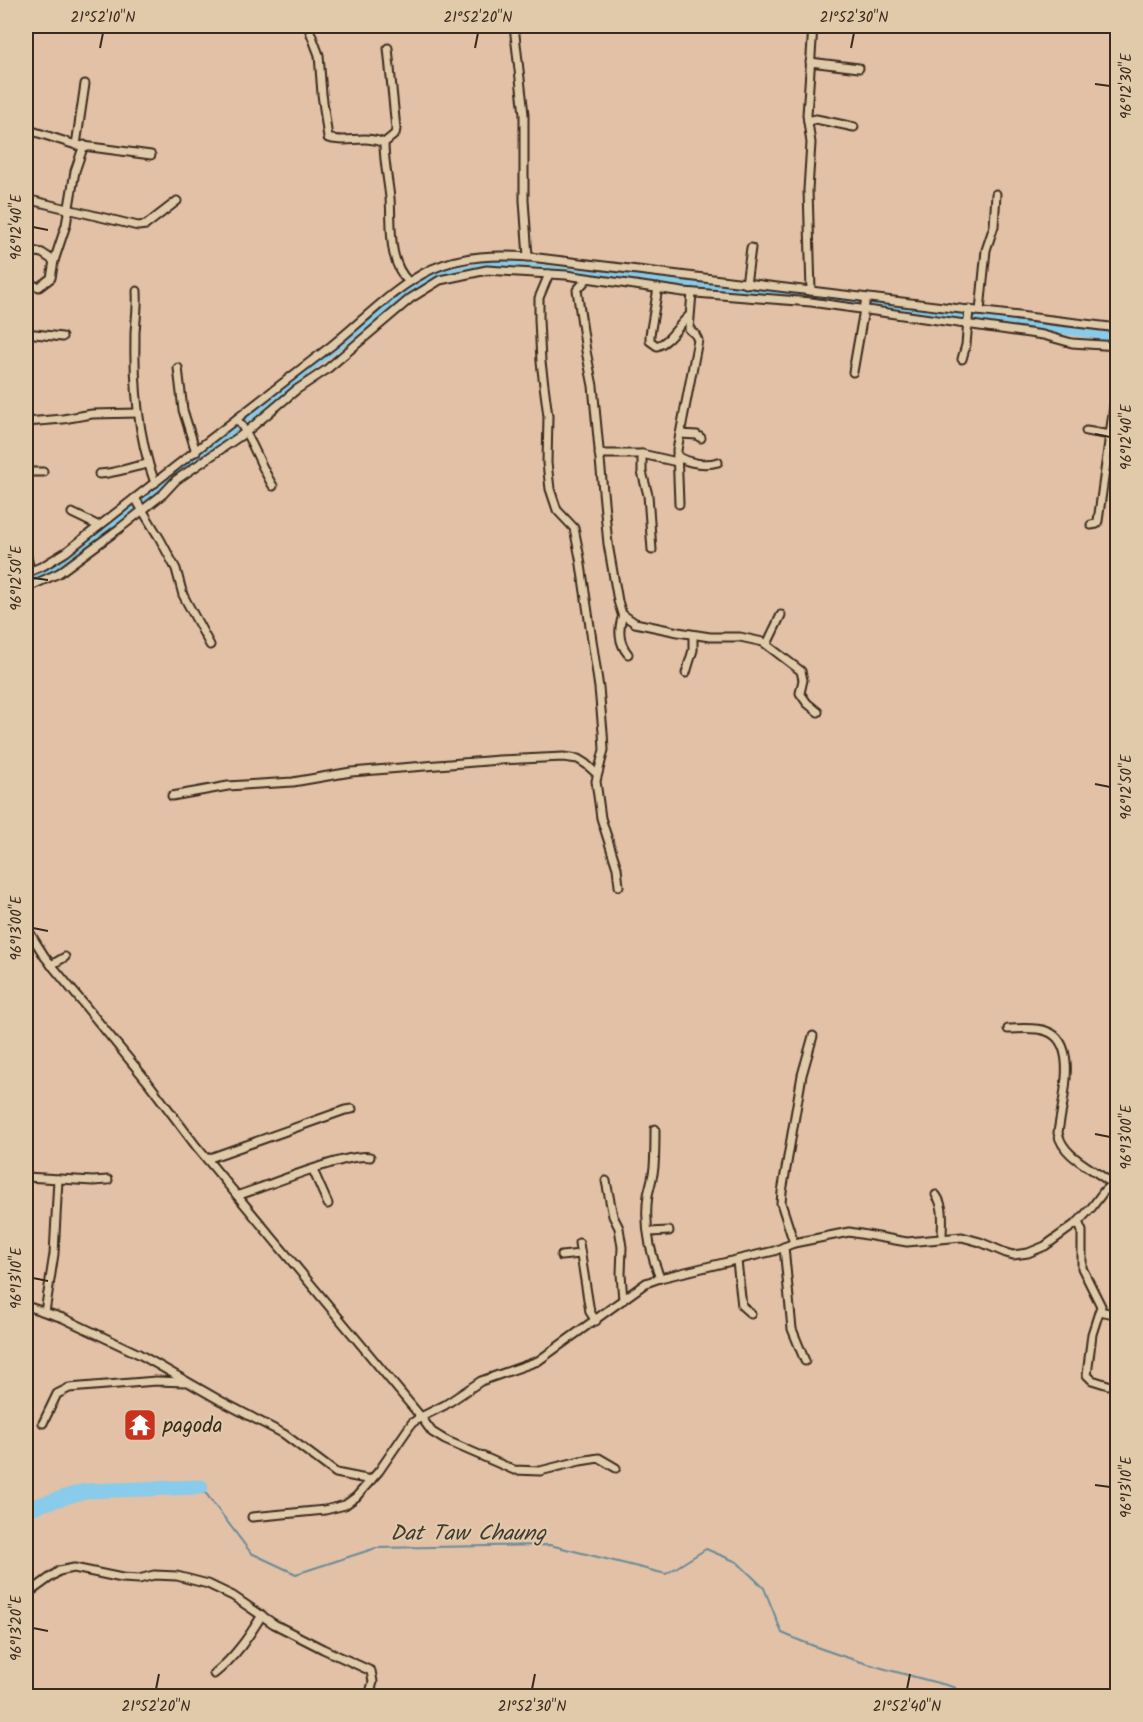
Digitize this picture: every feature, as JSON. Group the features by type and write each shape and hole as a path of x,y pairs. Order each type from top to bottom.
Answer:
{"street":[{"path":"308,26 319,55 328,138 344,140 360,138 384,143"},
{"path":"514,26 524,114 524,200 528,257"},
{"path":"812,291 808,190 811,143 808,121 813,26"},
{"path":"384,143 394,135 396,129 388,48"},
{"path":"810,62 859,68"},
{"path":"76,145 85,84"},
{"path":"808,121 816,119 854,127"},
{"path":"26,129 76,145 151,155"},
{"path":"384,143 394,255 398,269 409,282"},
{"path":"26,283 39,287 51,278 66,225 75,171 84,145"},
{"path":"981,311 986,250 994,226 996,194"},
{"path":"26,199 138,226 146,225 177,201"},
{"path":"747,284 751,248"},
{"path":"26,250 42,253 54,261"},
{"path":"26,552 28,572 66,552 99,526 138,504 163,494 176,480 409,282 433,268 463,260 494,255 528,257 625,276 747,284 812,291 865,304 967,316 981,311 1118,328"},
{"path":"26,588 59,573 120,528 155,483 196,452 326,370 411,298 440,280 487,270 587,279 625,276 658,288 692,293 865,304 967,316 1072,343 1118,346"},
{"path":"549,274 539,298 538,319 548,416 547,463 550,489 558,510 574,528 580,558 599,688 603,732 604,750 596,781 601,818 617,868 619,886"},
{"path":"587,279 578,290 593,386 608,544 618,601 623,615 635,623 693,635 740,637 767,644 801,670 803,680 800,693 818,712"},
{"path":"658,288 650,335 650,341 653,344 663,344 689,316"},
{"path":"137,291 135,333 138,414 148,464 155,483"},
{"path":"679,504 677,459 698,340 698,337 688,329 692,293"},
{"path":"853,372 865,304"},
{"path":"962,359 966,345 967,316"},
{"path":"26,333 63,337"},
{"path":"178,368 183,410 196,452"},
{"path":"1091,525 1097,524 1098,521 1114,435 1117,382"},
{"path":"26,422 92,414 138,414"},
{"path":"241,425 273,486"},
{"path":"1086,431 1114,435"},
{"path":"681,432 700,435"},
{"path":"599,454 642,454 703,465 718,462"},
{"path":"642,454 642,472 648,495 652,550"},
{"path":"99,474 117,473 148,464"},
{"path":"26,472 43,472"},
{"path":"138,504 176,569 183,595 210,645"},
{"path":"72,513 99,526"},
{"path":"623,615 619,626 620,639 628,654"},
{"path":"767,644 781,615"},
{"path":"686,673 693,650 693,635"},
{"path":"172,796 228,786 293,782 351,772 563,757 578,759 597,774"},
{"path":"26,927 51,965 432,1432 514,1470 540,1471 599,1458 616,1468"},
{"path":"51,965 65,957"},
{"path":"252,1517 337,1508 345,1505 356,1497 371,1480 412,1424 421,1417 445,1405 481,1381 538,1361 646,1283 660,1278 737,1261 794,1243 849,1232 907,1242 962,1237 1010,1254 1028,1254 1045,1246 1078,1222 1115,1184 1066,1151 1060,1142 1058,1133 1067,1071 1066,1056 1062,1045 1056,1037 1045,1030 1008,1029"},
{"path":"794,1243 781,1203 782,1192 802,1075 813,1036"},
{"path":"207,1158 352,1109"},
{"path":"655,1130 654,1171 647,1204 653,1258 660,1278"},
{"path":"239,1195 353,1157 363,1155 370,1157"},
{"path":"313,1170 328,1204"},
{"path":"26,1177 108,1180"},
{"path":"45,1312 54,1254 58,1179"},
{"path":"606,1181 611,1210 619,1228 622,1247 623,1300"},
{"path":"936,1195 942,1210 942,1238"},
{"path":"1078,1222 1082,1231 1082,1268 1101,1306 1092,1334 1087,1375 1092,1380 1108,1385"},
{"path":"649,1232 669,1231"},
{"path":"579,1243 590,1312 596,1321"},
{"path":"784,1247 792,1329 805,1361"},
{"path":"561,1256 580,1254"},
{"path":"737,1261 742,1306 751,1314"},
{"path":"26,1306 103,1335 284,1434 336,1473 371,1480"},
{"path":"1100,1311 1118,1315"},
{"path":"43,1423 57,1394 69,1388 156,1381 189,1382"},
{"path":"26,1595 59,1570 74,1568 122,1578 139,1579 154,1575 177,1576 208,1584 233,1596 323,1649 371,1671 373,1682 369,1696"},
{"path":"214,1674 231,1661 262,1615"}],"waterway":[{"path":"26,581 41,575 132,510 389,305 423,282 443,274 495,264 885,307 1118,338"},
{"name":"Dat Taw Chaung","path":"201,1487 251,1553 296,1574 376,1548 550,1545 666,1574 706,1549 737,1562 764,1588 782,1633 846,1657 954,1687 962,1696"},
{"path":"26,1509 85,1491 201,1487"}],"place":[{"name":"pagoda","path":"140,1425"}]}
